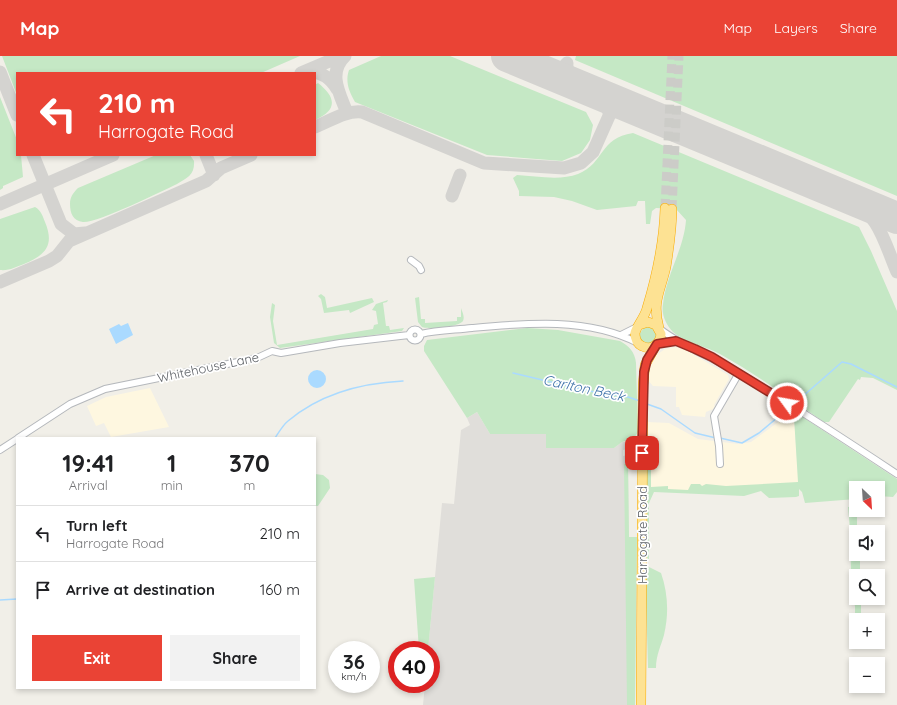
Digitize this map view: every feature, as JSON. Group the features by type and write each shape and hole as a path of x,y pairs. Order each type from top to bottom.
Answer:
{"highway":[{"path":"662,267 655,313 660,328 661,338 656,345 647,348 639,344 635,334 646,312 662,267 670,237 668,208"},
{"path":"639,326 652,322 660,328"},
{"name":"Harrogate Road","path":"639,344 645,365 643,385 641,705"},
{"name":"Harrogate Road","path":"645,365 656,345"}],"street":[{"path":"411,260 419,266 421,270"},
{"name":"Whitehouse Lane","path":"20,437 75,402 105,389 257,358 272,351 281,353 340,343 409,335 410,331 415,329 421,334 528,323 572,325 621,335"},
{"path":"621,335 639,326"},
{"path":"660,328 676,341 712,357 739,373 897,474"},
{"path":"621,335 639,344"},
{"path":"656,345 676,341"},
{"path":"720,464 719,446 714,416 739,373"},
{"name":"Whitehouse Lane","path":"0,450 16,439"}],"shaded area":[{"path":"675,347 686,350 728,375 729,379 714,405 715,406 713,409 706,412 705,417 682,415 679,407 676,407 676,387 653,386 648,380 650,367 655,356 665,349"},
{"path":"150,388 169,427 111,437 104,423 96,426 87,406 106,397"},
{"path":"477,412 490,434 547,434 547,448 614,448 622,442 627,442 628,449 623,450 623,456 628,455 630,705 423,705 424,693 440,693 440,641 429,641 442,503 454,504 461,430 470,425 467,418"},
{"path":"789,414 794,417 799,488 646,492 647,422 669,423 698,439 738,444 751,442"}],"green space":[{"path":"2,56 300,56 263,72 16,72 16,92"},
{"path":"381,56 450,56 586,112 593,125 590,140 581,153 562,161 487,155 355,102 348,86 347,79 349,70"},
{"path":"576,56 897,56 897,196 575,60"},
{"path":"318,83 324,88 331,98 332,103 328,112 316,119 316,84"},
{"path":"0,97 16,137 16,156 21,156 23,177 3,186 0,190"},
{"path":"633,133 859,227 897,311 897,390 873,378 861,377 860,380 858,379 829,422 824,422 747,370 714,351 683,339 673,332 668,326 663,312 665,293 685,231 686,220 676,209 656,208 652,211 650,224 646,224 645,201 638,201 636,206 597,210 572,201 554,197 519,196 519,191 513,178 517,175 556,178 578,174 593,164 608,145 614,140"},
{"path":"154,156 191,156 194,161 193,169 190,175 177,184 102,218 91,221 83,222 77,220 71,213 71,199 73,193 78,188"},
{"path":"35,207 42,214 48,230 49,237 46,249 38,257 31,261 9,269 0,270 0,219"},
{"path":"321,294 325,297 327,308 372,298 374,302 350,313 349,310 324,313 321,299 318,296"},
{"path":"419,297 421,319 425,319 425,323 457,321 457,317 461,317 461,308 464,316 463,321 456,325 444,327 422,327 418,322 415,298"},
{"path":"388,300 387,302 383,303 386,326 389,326 390,330 404,328 402,331 280,348 274,343 270,317 272,303 275,305 273,321 277,345 373,329 374,325 378,324 376,311 372,310 376,304"},
{"path":"652,326 658,337 650,345 641,342 639,335 644,327"},
{"path":"527,328 558,330 620,341 629,347 633,353 636,363 638,432 634,438 622,442 614,448 546,448 546,434 490,434 477,412 467,418 424,351 424,346 427,340"},
{"path":"798,414 897,479 897,492 893,497 885,496 885,481 849,481 849,500 805,503 802,492 799,489 799,496 796,497 769,498 761,491 744,496 654,492 649,503 649,559 646,559 647,454 651,453 651,487 668,486 668,489 688,490 691,484 700,484 702,486 706,484 726,486 798,482 794,417"},
{"path":"624,464 628,464 629,537 637,537 635,705 627,705"},
{"path":"316,474 323,475 329,480 330,488 318,506 316,506"},
{"path":"848,507 849,517 857,517 857,525 850,525"},
{"path":"851,561 860,561 860,569 851,569"},
{"path":"645,565 661,573 666,596 666,627 656,668 648,668"},
{"path":"435,577 429,641 418,641 414,579"},
{"path":"861,605 861,613 855,613 855,606"}],"water":[{"path":"128,323 133,335 116,344 109,329 119,324 121,326"},
{"path":"317,370 323,373 326,379 323,385 317,388 311,385 308,379 311,373"}],"waterway":[{"name":"Carlton Beck","path":"794,404 842,362 851,364 897,387"},
{"name":"Carlton Beck","path":"513,373 589,391 628,397 640,401"},
{"name":"Carlton Beck","path":"276,437 288,421 300,412 328,397 357,387 403,381"},
{"name":"Carlton Beck","path":"647,404 661,409 695,433 716,438"},
{"name":"Carlton Beck","path":"720,438 742,443 759,433 790,407"},
{"name":"Carlton Beck","path":"0,600 16,599"}],"taxiway":[{"path":"303,72 341,56"},
{"path":"345,56 337,69 336,76 339,91 347,113"},
{"path":"538,69 557,71 564,67 567,63 570,77 582,87"},
{"path":"0,72 16,112"},
{"path":"316,73 324,75 337,89"},
{"path":"601,95 609,104 609,116 619,108 632,108"},
{"path":"316,127 344,114 362,112 484,163 564,168 581,163 593,152 609,116"},
{"path":"33,156 61,224 74,234 85,233"},
{"path":"0,204 111,156"},
{"path":"206,156 214,175"},
{"path":"0,282 49,261 57,256 69,241 206,181 221,168 249,156"},
{"path":"452,196 460,175"},
{"path":"847,197 858,204 874,220 884,239 897,272"}],"runway":[{"path":"507,56 897,218"}],"tunnel":[{"path":"665,208 672,56"},
{"path":"672,209 679,56"}],"route":[{"path":"642,453 644,372 647,360 657,344 676,341 695,349 712,357 787,403"}]}
